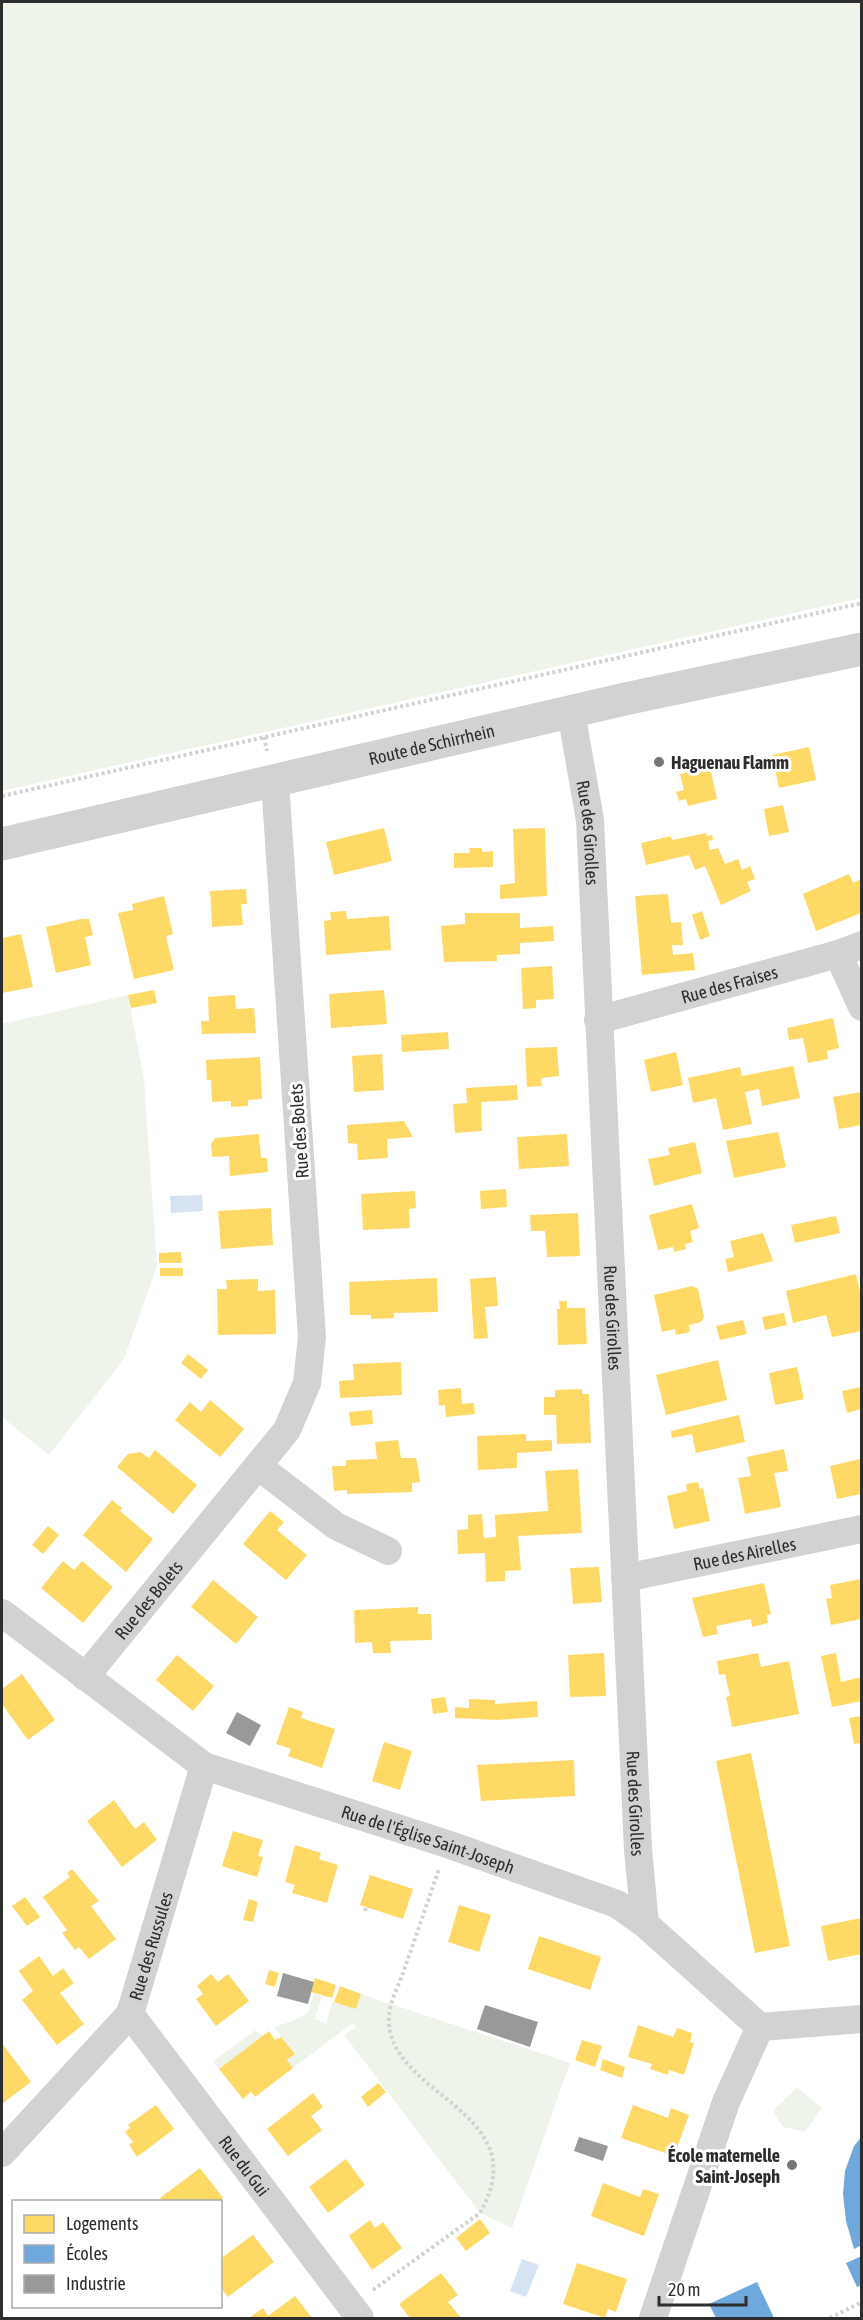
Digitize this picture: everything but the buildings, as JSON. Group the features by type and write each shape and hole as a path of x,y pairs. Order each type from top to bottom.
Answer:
{"street":[{"name":"Route de Schirrhein","path":"2,844 571,712 861,649"},
{"name":"Rue des Girolles","path":"571,712 590,820 638,1850 645,1924"},
{"name":"Rue des Bolets","path":"85,1677 288,1430 307,1383 312,1337 275,781"},
{"name":"Rue des Fraises","path":"598,1020 850,949"},
{"path":"850,949 861,1007"},
{"path":"258,1466 336,1526 388,1551"},
{"name":"Rue des Airelles","path":"625,1578 861,1529"},
{"name":"Rue de l'Église Saint-Joseph","path":"2,1613 204,1766 447,1844 618,1904 645,1924 760,2027"},
{"name":"Rue des Russules","path":"2,2153 130,2014 204,1766"},
{"name":"Rue du Gui","path":"130,2014 355,2312"},
{"path":"653,2319 726,2102 760,2027 861,2019"}],"path":[{"path":"2,796 861,603"},
{"path":"355,2312 480,2213 490,2195 494,2164 482,2132 444,2095 411,2069 394,2044 389,2017 447,1844"},
{"path":"830,2319 861,2302"}],"shaded area":[{"path":"2,2 861,2 861,598 2,791"},
{"path":"128,995 144,1079 157,1266 124,1359 49,1455 2,1417 2,1024"},
{"path":"314,1993 322,1996 315,2019 326,2023 333,2001 356,2009 361,1994 570,2063 512,2228 480,2213 344,2035 356,2027 353,2023 293,2068 287,2060 294,2054 274,2027 293,2021 308,2012"},
{"path":"256,2030 263,2036 219,2069 213,2061"},
{"path":"797,2087 822,2108 805,2132 783,2127 773,2111"}],"water":[{"path":"202,1195 203,1211 171,1213 170,1196"},
{"path":"522,2259 539,2265 526,2297 510,2291"}],"place":[{"name":"Haguenau Flamm","path":"659,762"},
{"name":"École maternelle Saint-Joseph","path":"792,2165"}]}
